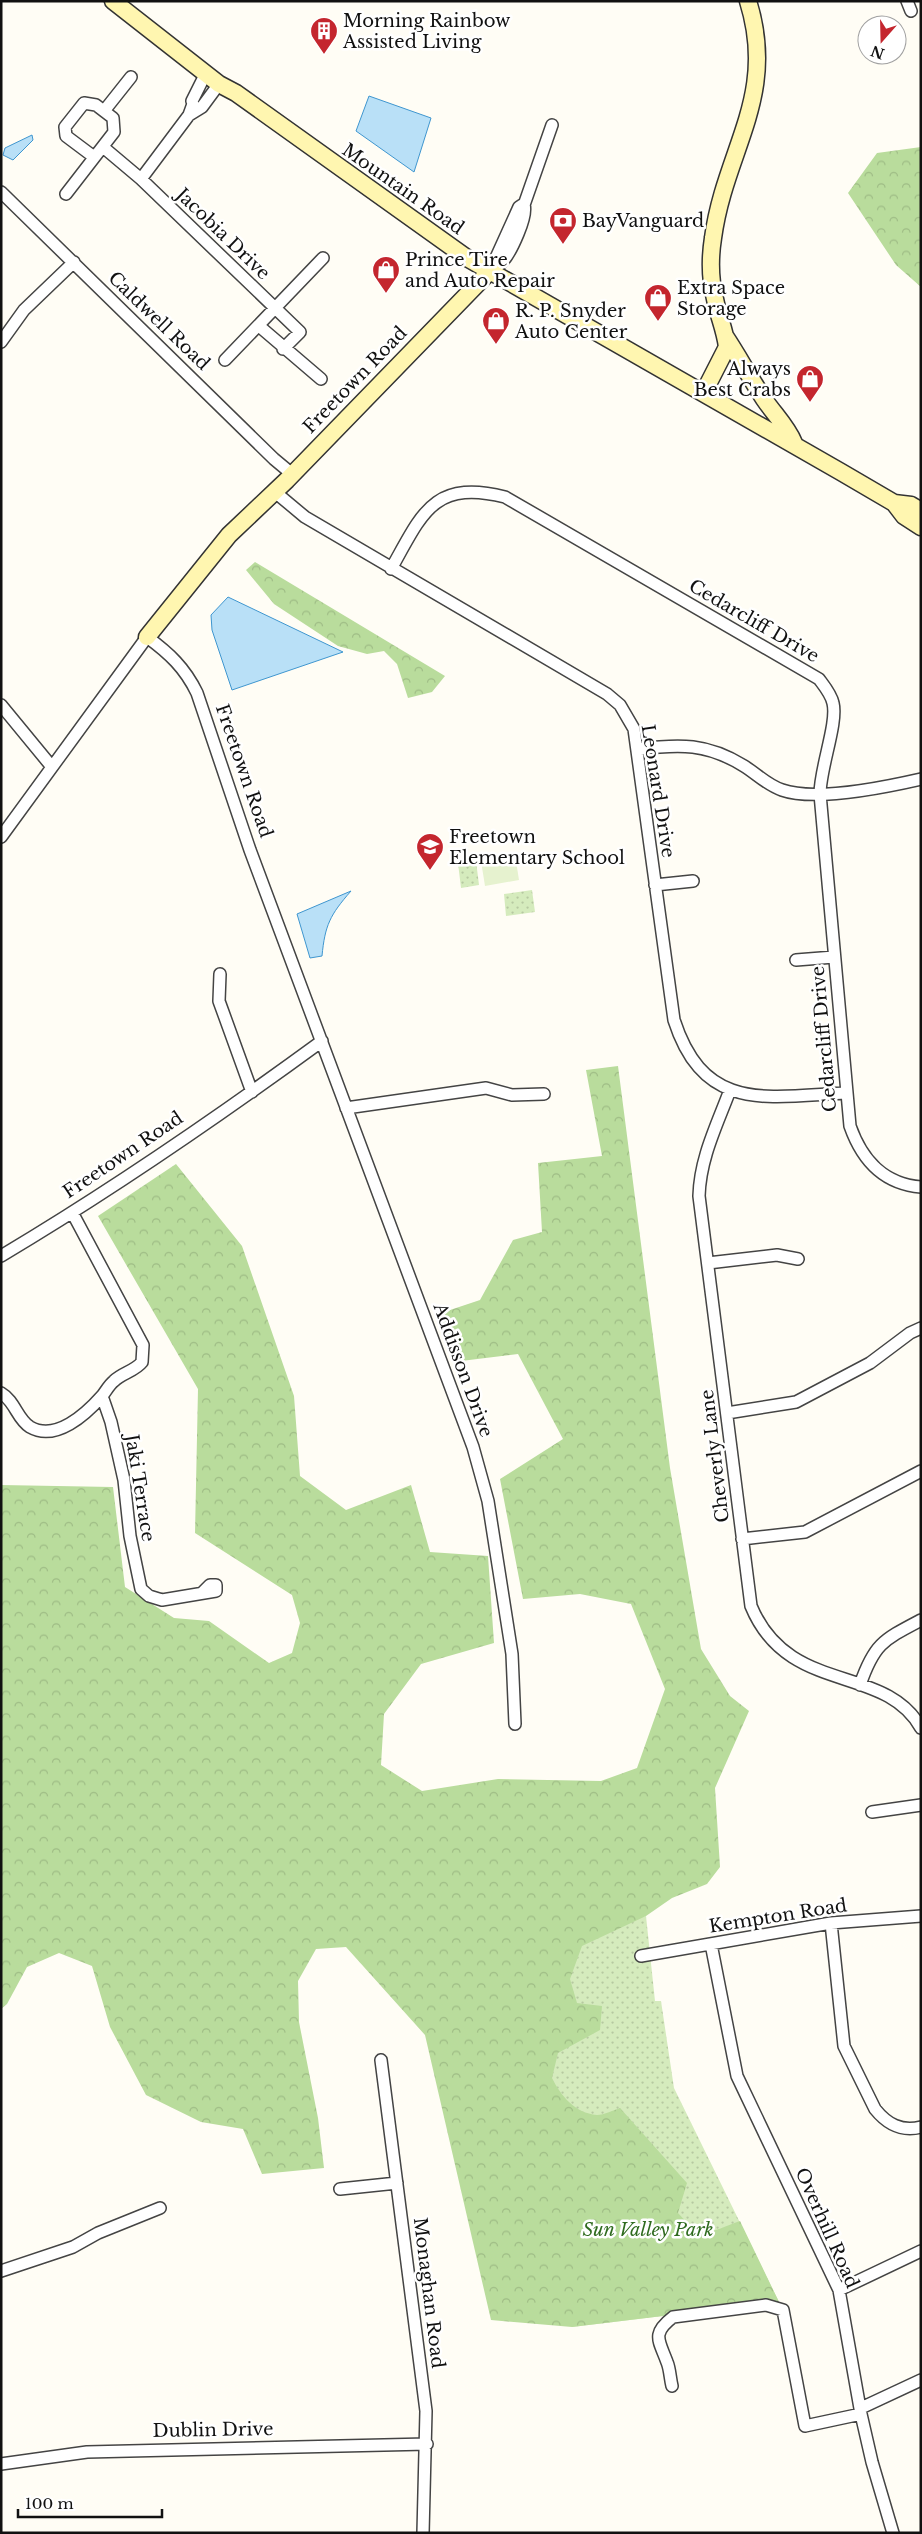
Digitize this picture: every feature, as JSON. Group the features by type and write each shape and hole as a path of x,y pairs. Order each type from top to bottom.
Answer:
{"street":[{"name":"Mountain Road","path":"113,1 219,84 236,93 421,228 490,271 794,444 894,504 904,516 921,527"},
{"path":"704,392 727,347 726,336 714,296 712,250 722,198 749,114 756,84 758,44 748,1"},
{"path":"141,179 189,115 193,104 192,101 206,73"},
{"path":"104,110 131,77"},
{"path":"189,115 202,106 219,84"},
{"path":"66,194 114,132 115,125 112,118 104,110 96,105 84,103 64,127 66,136 94,157"},
{"path":"490,271 519,207 524,205 552,125"},
{"name":"Jacobia Drive","path":"102,147 141,179 300,332 283,349"},
{"name":"Caldwell Road","path":"1,192 270,455 292,474"},
{"path":"225,360 323,258"},
{"path":"1,342 24,310 74,262"},
{"name":"Freetown Road","path":"1,1256 73,1214 252,1092 322,1041 250,850 197,693 178,663 147,636 223,541 275,492 490,271"},
{"path":"259,326 283,349 296,356 321,379"},
{"path":"726,336 766,402 789,430 794,444"},
{"name":"Cedarcliff Drive","path":"392,569 422,515 432,506 459,492 472,490 505,497 819,679 828,690 833,703 834,714 822,769 820,794 850,1126 857,1146 872,1168 892,1181 921,1187"},
{"name":"Leonard Drive","path":"275,492 305,517 607,694 620,705 629,717 634,729 638,749 674,1020 680,1039 699,1069 711,1080 730,1090 750,1096 773,1097 846,1093"},
{"name":"Mountain Road","path":"894,504 911,505 921,511"},
{"path":"1,837 147,636"},
{"path":"1,705 52,767"},
{"path":"638,749 682,745 704,747 728,756 781,790 799,794 820,794 898,785 921,779"},
{"path":"655,885 693,880"},
{"path":"796,960 834,957"},
{"path":"220,974 219,1001 252,1092"},
{"name":"Addisson Drive","path":"322,1041 478,1465 488,1500 512,1654 515,1724"},
{"path":"346,1108 486,1088 512,1095 544,1094"},
{"name":"Cheverly Lane","path":"730,1090 699,1176 699,1196 751,1606 758,1622 768,1637 783,1652 797,1661 892,1699 905,1707 914,1716 921,1728"},
{"path":"1,1393 9,1400 25,1424 39,1431 55,1430 70,1424 102,1396 114,1381 142,1362 143,1344 73,1214"},
{"path":"708,1263 777,1255 798,1259"},
{"path":"727,1413 796,1402 870,1363 910,1333 921,1328"},
{"name":"Jaki Terrace","path":"102,1396 111,1422 124,1480 130,1536 141,1589 149,1596 162,1600 203,1592"},
{"path":"742,1539 805,1532 921,1471"},
{"path":"860,1685 876,1648 894,1634 921,1620"},
{"path":"872,1812 921,1805"},
{"name":"Kempton Road","path":"641,1956 831,1923 921,1916"},
{"path":"831,1923 844,2046 875,2109 881,2117 897,2127 907,2129 921,2128"},
{"name":"Overhill Road","path":"711,1944 737,2076 839,2290 872,2462 893,2533"},
{"name":"Monaghan Road","path":"381,2060 424,2386 427,2444 423,2533"},
{"path":"340,2189 397,2183"},
{"path":"1,2271 73,2247 98,2233 160,2208"},
{"path":"839,2290 921,2252"},
{"path":"672,2386 667,2362 658,2336 662,2325 673,2317 766,2305 783,2310 805,2426 861,2411 921,2380"},
{"name":"Dublin Drive","path":"1,2464 97,2451 427,2444"}],"green space":[{"path":"921,147 921,287 896,265 848,193 877,153"},
{"path":"255,562 445,676 432,692 408,698 397,664 384,651 367,654 338,646 274,604 246,570"},
{"path":"515,855 519,880 485,886 481,861"},
{"path":"476,861 479,885 461,888 458,863"},
{"path":"532,890 535,912 506,916 504,894"},
{"path":"618,1066 670,1468 701,1649 730,1696 749,1711 715,1788 720,1867 707,1884 672,1898 646,1916 582,1946 570,1979 577,2003 602,2006 600,2030 558,2053 552,2078 564,2097 582,2111 597,2115 620,2108 687,2183 678,2213 694,2228 707,2232 740,2221 779,2302 572,2327 491,2320 425,2035 346,1947 316,1949 298,1981 299,2022 318,2118 324,2168 262,2174 243,2129 201,2122 146,2095 110,2027 92,1966 59,1953 27,1967 7,2004 1,2009 1,1485 113,1487 125,1587 174,1618 209,1621 269,1663 292,1653 300,1623 292,1595 195,1533 198,1389 98,1216 176,1164 242,1246 294,1396 300,1476 346,1510 411,1485 430,1552 488,1556 494,1643 421,1664 384,1714 381,1765 422,1791 498,1779 601,1781 637,1768 665,1689 631,1604 580,1594 523,1599 500,1479 563,1439 518,1354 453,1362 435,1315 480,1300 513,1240 542,1232 538,1163 602,1156 586,1070"},
{"name":"Sun Valley Park","path":"646,1916 655,2001 661,2001 674,2088 779,2302 572,2327 521,1934"}],"water":[{"path":"369,96 431,118 414,172 356,131"},
{"path":"32,135 33,140 13,160 3,155 5,148"},
{"path":"228,597 343,652 232,690 212,630 211,615"},
{"path":"351,891 333,914 327,928 322,956 310,958 297,914"}],"place":[{"name":"Morning Rainbow Assisted Living","path":"324,55"},
{"name":"BayVanguard","path":"563,245"},
{"name":"Prince Tire and Auto Repair","path":"386,294"},
{"name":"Extra Space Storage","path":"658,322"},
{"name":"R. P. Snyder Auto Center","path":"496,345"},
{"name":"Always Best Crabs","path":"810,403"},
{"name":"Freetown Elementary School","path":"430,871"}]}
